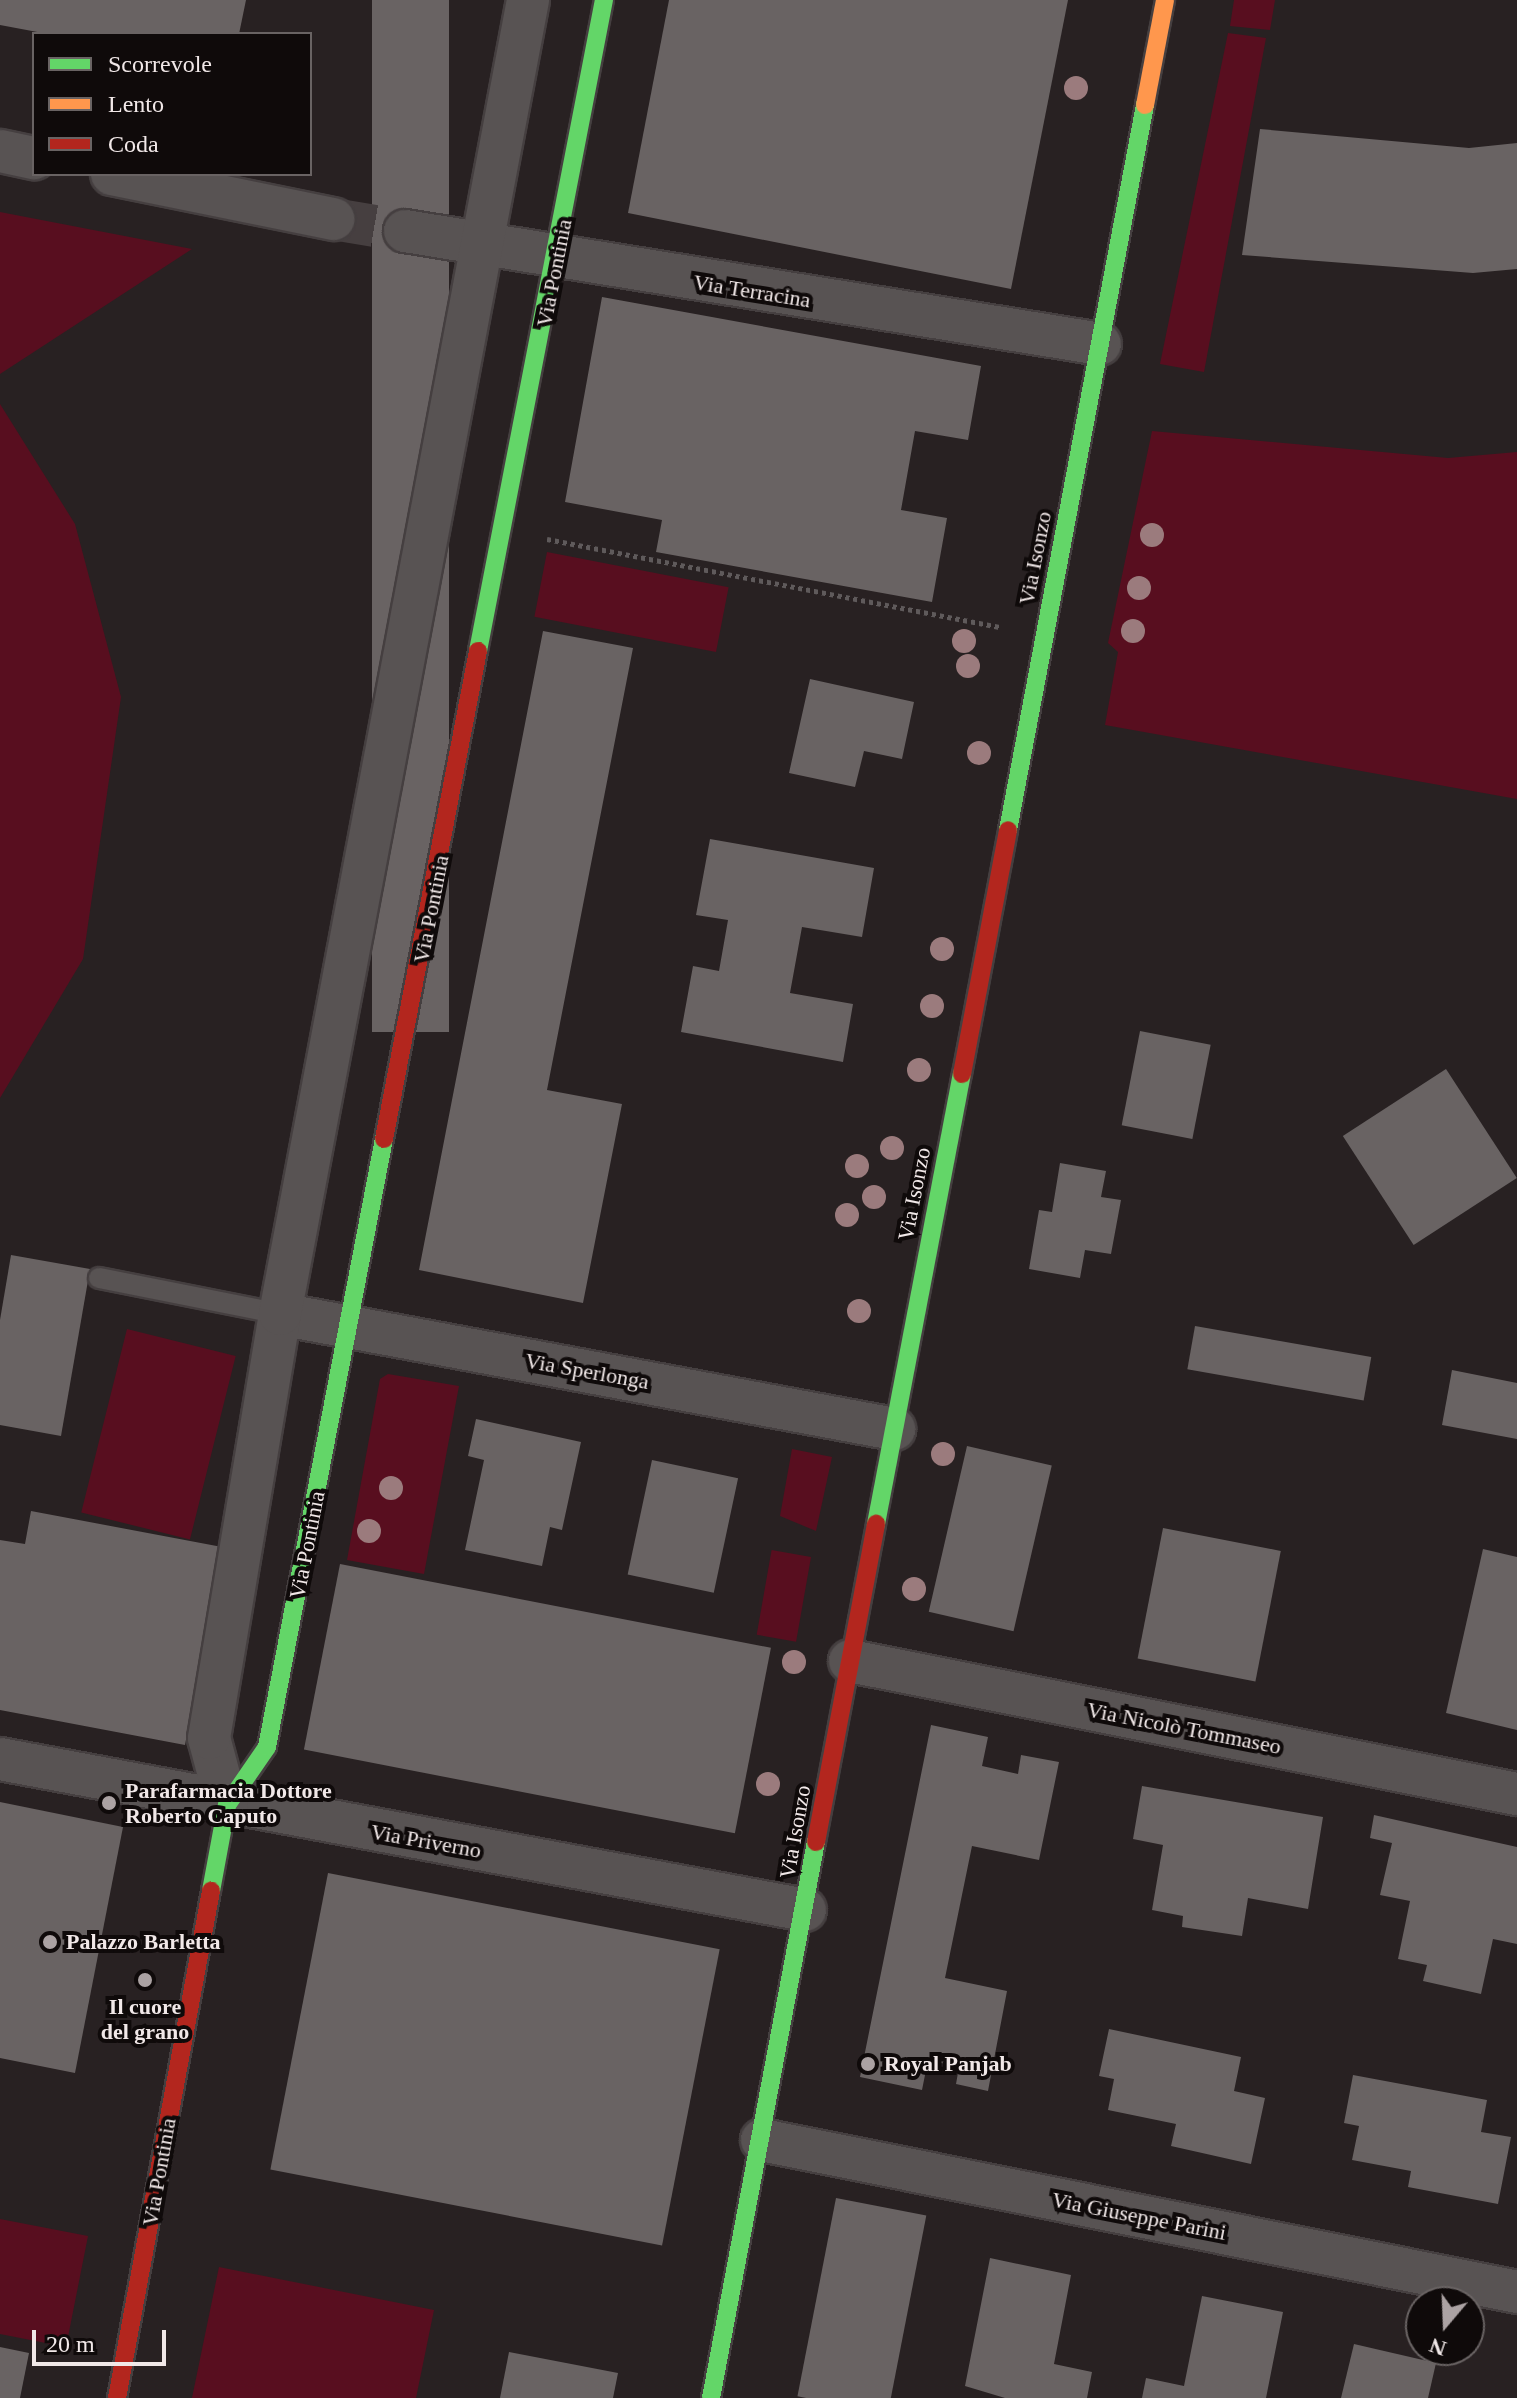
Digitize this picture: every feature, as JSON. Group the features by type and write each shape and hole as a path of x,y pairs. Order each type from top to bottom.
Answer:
{"main road":[{"name":"Via Pontinia","path":"117,2398 227,1805 267,1747 557,261 604,0"},
{"name":"Via Isonzo","path":"711,2398 1165,0"}],"street":[{"name":"Via Pontinia","path":"227,1805 209,1738 280,1314 528,0"},
{"path":"0,151 32,158"},
{"path":"122,176 333,219"},
{"name":"Via Terracina","path":"405,231 557,261 1100,344"},
{"name":"Via Sperlonga","path":"280,1314 894,1429"},
{"name":"Via Nicolò Tommaseo","path":"850,1661 1517,1794"},
{"name":"Via Priverno","path":"0,1759 227,1805 805,1910"},
{"name":"Via Giuseppe Parini","path":"762,2140 1517,2292"}],"lane":[{"path":"99,1278 280,1314"}],"path":[{"path":"504,530 1044,636"}],"shaded area":[{"path":"1234,0 1275,0 1270,30 1230,26"},
{"path":"1228,33 1266,38 1204,372 1160,364"},
{"path":"0,212 192,249 0,374"},
{"path":"0,404 75,524 121,697 83,959 0,1098"},
{"path":"1152,431 1448,458 1517,452 1517,799 1105,725 1118,652 1108,643"},
{"path":"547,552 729,587 716,652 534,617"},
{"path":"127,1329 236,1356 190,1539 81,1512"},
{"path":"388,1374 459,1386 424,1574 347,1560 380,1379"},
{"path":"792,1449 832,1457 816,1531 780,1516"},
{"path":"772,1550 811,1557 796,1642 757,1635"},
{"path":"0,2219 88,2236 66,2347 0,2334"},
{"path":"219,2267 434,2310 416,2398 192,2398"}],"building":[{"path":"0,0 246,0 239,32 37,32 0,25"},
{"path":"372,0 449,0 449,1032 372,1032"},
{"path":"669,0 1068,0 1011,289 628,213"},
{"path":"1260,129 1469,148 1517,143 1517,269 1473,273 1242,255"},
{"path":"602,297 981,366 968,440 915,431 901,510 947,518 932,602 656,552 662,520 565,502"},
{"path":"543,631 633,648 547,1090 622,1104 583,1303 419,1270"},
{"path":"810,679 914,702 902,759 864,751 855,787 789,773"},
{"path":"710,839 874,868 862,937 802,927 790,993 853,1004 843,1062 681,1032 693,966 719,971 728,920 696,915"},
{"path":"1140,1031 1211,1045 1192,1139 1122,1125"},
{"path":"1446,1069 1517,1178 1414,1245 1343,1136"},
{"path":"1060,1163 1106,1171 1101,1197 1121,1200 1111,1254 1085,1250 1080,1278 1029,1269 1039,1210 1052,1212"},
{"path":"11,1255 90,1269 61,1436 0,1425 0,1320"},
{"path":"1195,1326 1371,1357 1364,1400 1187,1369"},
{"path":"1452,1370 1517,1383 1517,1439 1442,1425"},
{"path":"476,1419 581,1442 562,1530 550,1527 542,1566 465,1550 484,1460 468,1456"},
{"path":"967,1446 1052,1466 1014,1631 929,1612"},
{"path":"652,1460 738,1478 714,1593 628,1574"},
{"path":"31,1511 222,1547 185,1745 0,1710 0,1540 25,1544"},
{"path":"1163,1528 1281,1551 1255,1681 1138,1659"},
{"path":"1483,1549 1517,1557 1517,1730 1446,1713"},
{"path":"340,1564 771,1648 735,1833 304,1750"},
{"path":"931,1725 988,1737 982,1766 1018,1774 1021,1755 1059,1762 1039,1860 972,1846 945,1978 1007,1991 988,2091 956,2084 959,2067 928,2060 922,2090 860,2077"},
{"path":"1142,1786 1323,1817 1308,1909 1248,1898 1242,1936 1182,1927 1183,1916 1152,1910 1163,1845 1133,1839"},
{"name":"Palazzo Barletta","path":"0,1802 123,1827 75,2073 0,2058"},
{"path":"1374,1815 1517,1847 1517,1944 1493,1939 1481,1994 1423,1981 1427,1965 1398,1959 1410,1901 1380,1895 1392,1843 1370,1838"},
{"path":"328,1873 720,1949 662,2246 270,2169"},
{"path":"1109,2029 1241,2057 1234,2091 1265,2098 1251,2164 1171,2146 1176,2124 1108,2110 1114,2079 1099,2076"},
{"path":"1353,2075 1487,2100 1481,2132 1511,2137 1498,2204 1408,2187 1411,2171 1352,2160 1359,2126 1344,2123"},
{"path":"836,2198 926,2216 891,2398 797,2396"},
{"path":"990,2258 1071,2275 1054,2364 1092,2372 1087,2398 1005,2398 965,2386"},
{"path":"1202,2296 1283,2312 1266,2398 1142,2398 1146,2378 1184,2386"},
{"path":"1354,2344 1405,2356 1405,2366 1435,2366 1428,2398 1341,2398"},
{"path":"0,2347 29,2353 20,2398 0,2398"},
{"path":"509,2352 618,2373 613,2398 500,2398"}],"tunnel":[{"path":"333,219 405,231"}],"traffic: fast":[{"path":"478,651 604,0"},
{"path":"1008,830 1145,105"},
{"path":"876,1524 962,1074"},
{"path":"211,1891 227,1805 267,1747 384,1139"},
{"path":"711,2398 816,1842"}],"traffic: slow":[{"path":"1145,105 1165,0"}],"traffic: jam":[{"path":"384,1139 478,651"},
{"path":"962,1074 1008,830"},
{"path":"816,1842 876,1524"},
{"path":"117,2398 211,1891"}],"place":[{"name":"Parafarmacia Dottore Roberto Caputo","path":"109,1803"},
{"name":"Palazzo Barletta","path":"50,1942"},
{"name":"Il cuore del grano","path":"145,1980"},
{"name":"Royal Panjab","path":"868,2064"}]}
